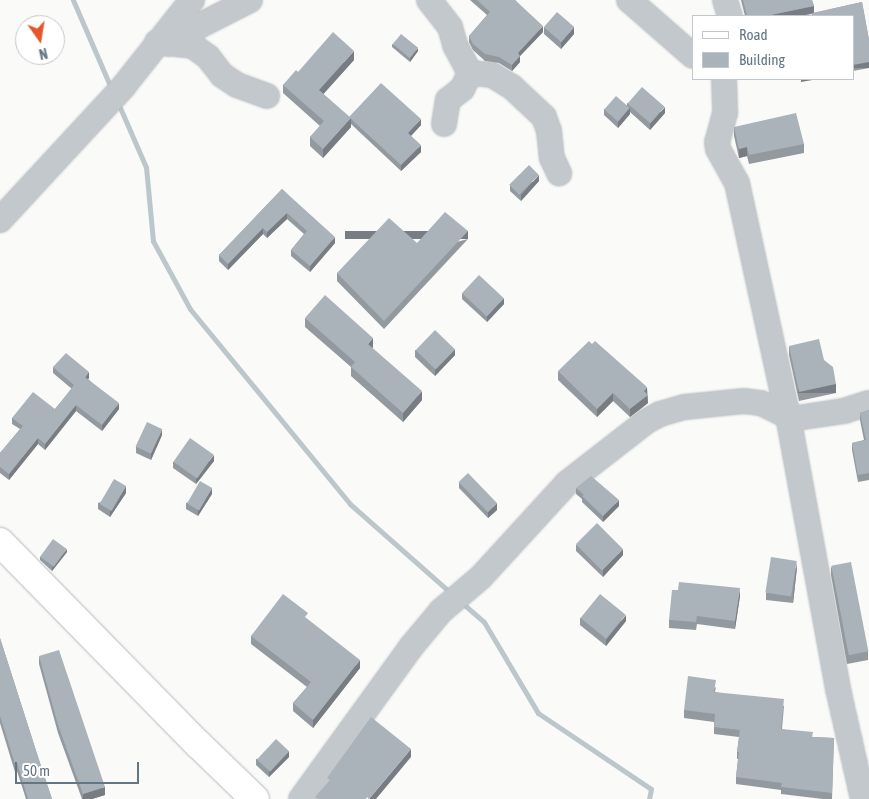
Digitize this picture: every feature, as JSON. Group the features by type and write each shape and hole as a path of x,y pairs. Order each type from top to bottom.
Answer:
{"main road":[{"path":"0,542 198,744 255,799"}],"street":[{"path":"0,220 163,43 192,0"},
{"path":"163,43 250,0"},
{"path":"429,0 450,27 455,45 470,73"},
{"path":"629,0 692,55"},
{"path":"725,0 730,15"},
{"path":"163,43 193,46 208,57 222,75 237,85 267,96"},
{"path":"444,124 448,100 462,89 470,73"},
{"path":"470,73 492,75 512,87 544,117 549,131 552,158 559,173"},
{"path":"723,80 725,113 717,142 718,149 737,182 788,416 838,689 863,799"},
{"path":"301,799 411,646 441,611 481,577 567,483 646,421 672,410 744,401 761,403 788,416 797,418 844,411 869,403"}],"building":[{"path":"477,0 515,0 543,26 518,53 520,56 512,65 499,57 485,54 473,44 469,36 490,12"},
{"path":"743,0 812,0 814,6 771,15 747,15"},
{"path":"862,2 869,40 869,62 854,65 854,15 813,15 812,13"},
{"path":"557,12 574,27 561,42 544,27"},
{"path":"333,32 354,51 319,90 351,118 323,149 310,137 324,121 283,85 296,70 298,72"},
{"path":"401,34 418,48 410,58 393,44"},
{"path":"381,83 421,119 408,133 421,145 401,165 349,117"},
{"path":"642,87 665,107 650,123 628,104"},
{"path":"616,96 630,108 618,121 604,110"},
{"path":"796,113 804,144 749,155 747,147 739,149 734,127"},
{"path":"529,165 539,175 519,195 509,185"},
{"path":"282,189 335,237 310,266 291,250 307,231 287,213 267,232 263,228 228,264 219,255"},
{"path":"445,212 468,231 384,321 337,273 389,218 417,243"},
{"path":"479,275 504,298 487,316 462,293"},
{"path":"325,295 373,338 368,344 422,391 403,413 351,367 355,362 305,318"},
{"path":"435,330 455,349 436,370 416,350"},
{"path":"819,339 824,360 833,367 836,384 799,392 789,346"},
{"path":"589,341 592,344 595,341 647,387 644,391 648,395 630,409 613,393 597,409 558,371"},
{"path":"66,353 89,372 85,377 119,403 102,425 76,405 45,444 38,438 9,474 0,467 0,453 23,426 12,418 33,392 55,409 74,385 53,367"},
{"path":"869,410 869,473 858,475 852,443 866,440 860,413"},
{"path":"147,422 162,429 151,454 136,446"},
{"path":"190,438 214,455 197,478 173,462"},
{"path":"468,473 497,503 488,512 459,482"},
{"path":"591,476 619,500 603,516 576,488"},
{"path":"114,479 126,486 112,511 100,504"},
{"path":"200,481 212,488 199,511 187,504"},
{"path":"597,523 623,549 602,570 576,544"},
{"path":"53,539 67,549 54,567 40,557"},
{"path":"771,557 797,561 791,597 765,593"},
{"path":"851,562 868,651 849,655 831,566"},
{"path":"679,582 740,588 735,621 697,616 696,622 669,620 672,590 678,590"},
{"path":"283,594 308,613 305,617 360,660 313,720 293,703 311,682 251,636"},
{"path":"600,594 626,615 606,639 580,618"},
{"path":"0,638 52,799 28,799 17,763 15,764 0,716"},
{"path":"59,650 105,787 83,794 58,725 39,656"},
{"path":"688,676 716,680 714,692 784,699 781,729 813,732 812,737 834,738 832,793 781,787 782,783 736,777 740,730 714,727 715,714 684,710"},
{"path":"371,717 411,749 369,799 367,797 366,799 318,799 315,797 330,780 327,778"},
{"path":"276,739 289,751 270,772 257,759"}],"waterway":[{"path":"73,0 112,90"},
{"path":"118,103 146,167 153,241 190,309 350,504 451,593"},
{"path":"461,602 484,622 538,713 651,789 649,799"}]}
